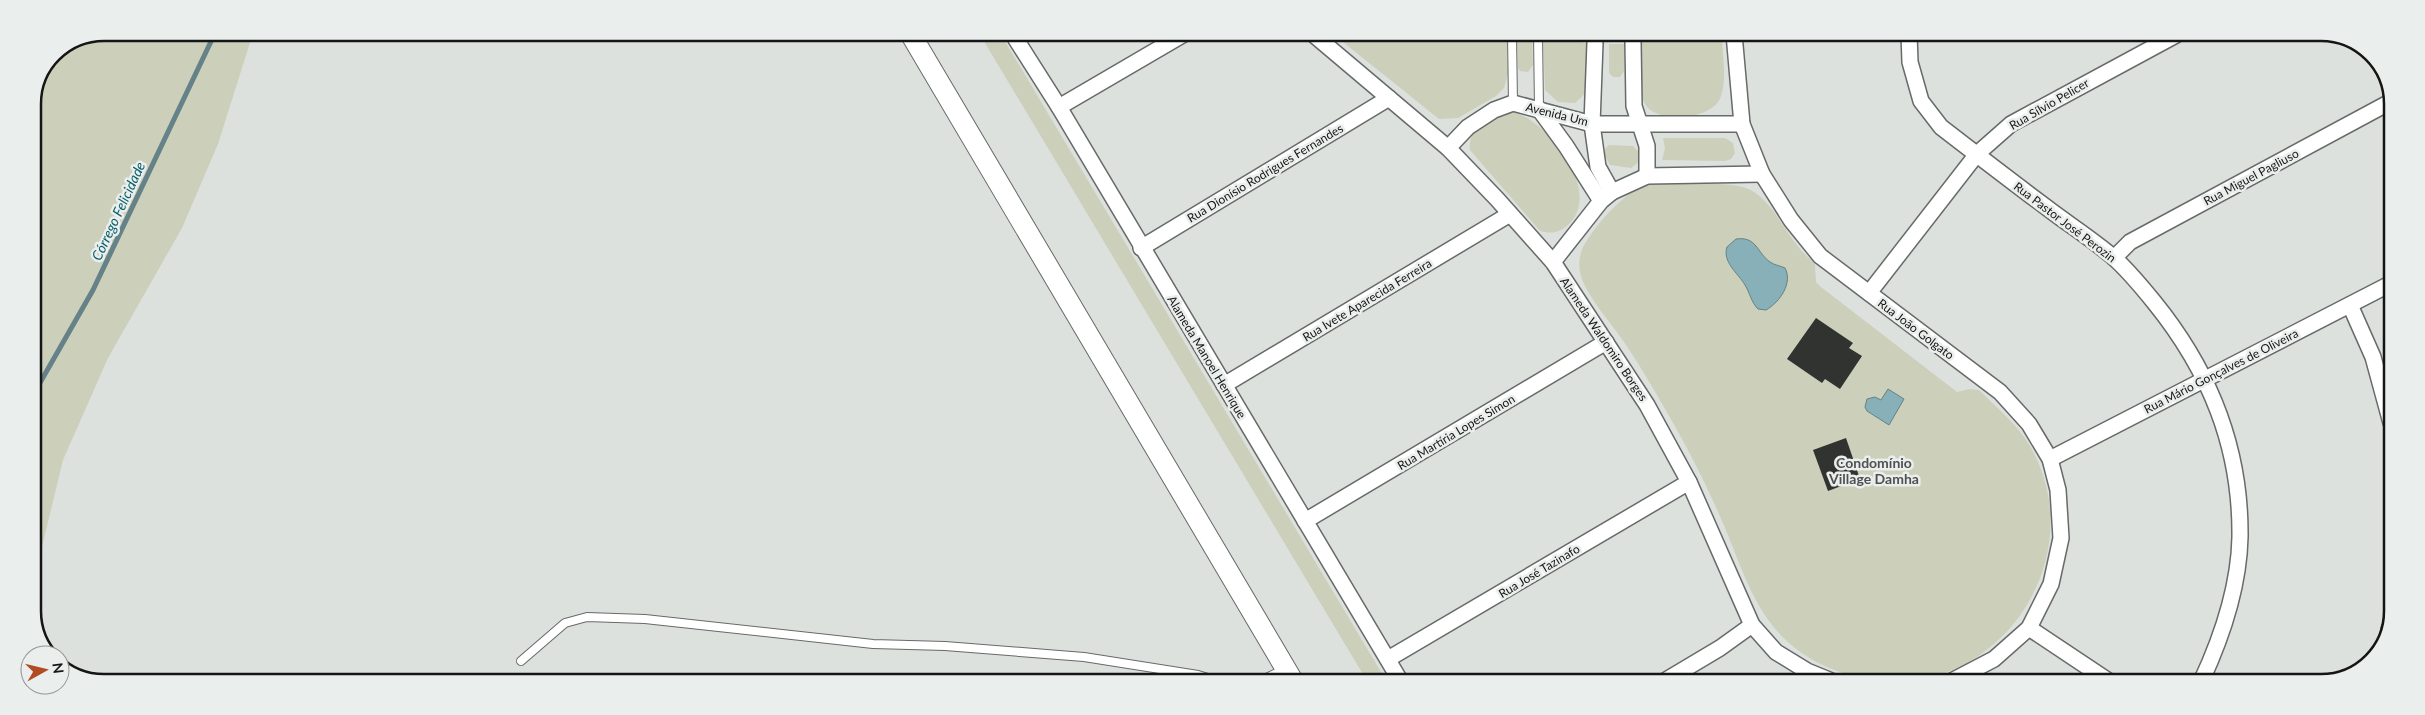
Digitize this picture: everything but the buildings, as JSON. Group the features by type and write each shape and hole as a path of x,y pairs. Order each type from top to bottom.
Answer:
{"street":[{"path":"915,41 1288,674"},
{"name":"Alameda Manoel Henrique","path":"1017,41 1059,107 1141,248 1397,674"},
{"path":"1059,107 1172,41"},
{"name":"Alameda Waldomiro Borges","path":"1321,41 1448,148 1553,262 1647,405 1689,482 1752,625 1776,652 1814,674"},
{"name":"Rua João Golgato","path":"1735,41 1742,124 1762,174 1790,220 1820,256 2000,392 2029,424 2050,459 2058,490 2061,538 2051,584 2029,628"},
{"name":"Rua Pastor José Perozin","path":"1909,41 1910,62 1921,101 1941,127 2114,258 2143,288 2172,324 2206,378 2226,430 2236,480 2240,538 2233,593 2219,641 2205,674"},
{"name":"Rua Sílvio Pelicer","path":"1869,292 1977,154 2012,124 2165,41"},
{"path":"1633,42 1634,106 1648,154 1647,176"},
{"path":"1596,43 1592,124 1598,167 1606,196"},
{"name":"Rua Dionísio Rodrigues Fernandes","path":"1141,248 1389,98"},
{"name":"Avenida Um","path":"1448,148 1468,127 1494,110 1512,103 1592,124 1742,124"},
{"name":"Rua Miguel Pagliuso","path":"2114,258 2130,242 2384,105"},
{"path":"1539,109 1606,196"},
{"path":"1553,262 1606,196 1647,176 1762,174"},
{"name":"Rua Ivete Aparecida Ferreira","path":"1224,385 1510,214"},
{"name":"Rua Mário Gonçalves de Oliveira","path":"2050,459 2384,286"},
{"path":"2350,305 2372,357 2384,399"},
{"name":"Rua Martíria Lopes Simon","path":"1305,522 1606,342"},
{"name":"Rua José Tazinafo","path":"1388,660 1689,482"},
{"path":"1676,674 1720,648 1752,625"},
{"path":"1965,674 1994,659 2029,628 2098,674"}],"lane":[{"path":"1512,41 1512,103"},
{"path":"1538,41 1539,109"},
{"path":"521,661 565,622 587,617 645,619 873,644 945,646 1084,657 1192,674"}],"green space":[{"path":"250,41 218,144 182,228 108,358 63,460 41,551 41,104 46,80 52,69 69,52 92,42"},
{"path":"984,41 1005,41 1382,674 1363,674"},
{"path":"1342,41 1507,41 1508,74 1504,88 1496,96 1458,118 1439,119"},
{"path":"1517,41 1532,41 1533,65 1528,72 1520,71 1518,68"},
{"path":"1543,41 1583,41 1583,43 1590,43 1588,91 1575,103 1558,102 1545,90"},
{"path":"1722,41 1724,84 1720,99 1714,106 1695,115 1683,117 1660,115 1651,110 1645,104 1640,82 1641,42"},
{"path":"1609,44 1624,44 1624,71 1620,77 1613,77 1609,73"},
{"path":"1514,112 1528,118 1556,143 1576,177 1580,195 1577,211 1568,225 1562,230 1552,233 1540,231 1470,150 1470,142 1477,128 1498,115"},
{"path":"1663,138 1725,138 1733,143 1735,153 1731,159 1725,161 1662,160 1665,148"},
{"path":"1609,145 1633,146 1640,153 1640,161 1631,168 1610,165 1604,154 1605,149"},
{"path":"1645,185 1727,185 1746,188 1754,192 1775,213 1791,238 1815,264 1816,282 1821,287 1957,392 1969,389 1979,390 2006,416 2025,438 2030,446 2047,492 2050,537 2039,581 2017,620 1985,651 1946,672 1937,674 1847,674 1815,661 1795,648 1781,636 1770,622 1752,593 1714,503 1684,442 1638,363 1593,299 1580,274 1579,260 1588,239 1596,228 1625,197"}],"water":[{"path":"1736,239 1748,240 1770,262 1785,268 1787,280 1784,292 1766,310 1758,309 1727,258 1727,247"},
{"path":"1888,389 1904,399 1889,425 1867,411 1865,407 1867,399 1875,397 1881,400"}],"waterway":[{"name":"Córrego Felicidade","path":"41,381 93,290 211,41"}],"district":[{"name":"Condomínio Village Damha","path":"1874,470"}]}
